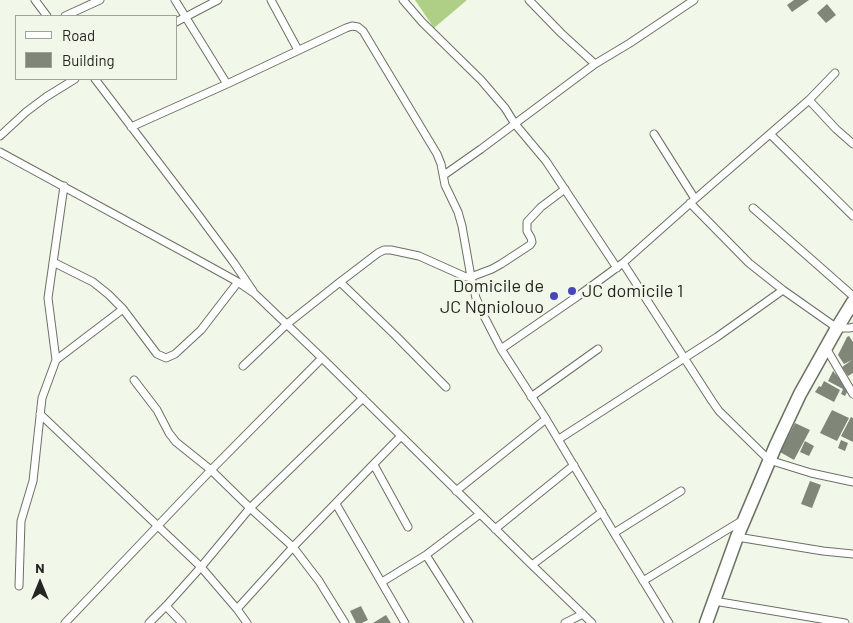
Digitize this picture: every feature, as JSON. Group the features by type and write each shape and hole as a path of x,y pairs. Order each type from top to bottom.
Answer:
{"highway":[{"path":"706,623 737,537 769,460 797,401 853,302"}],"street":[{"path":"35,0 46,15"},
{"path":"67,15 100,0"},
{"path":"175,0 227,84"},
{"path":"178,21 218,0"},
{"path":"271,0 298,50"},
{"path":"403,0 422,22 481,80 505,108 515,124 546,160 617,268"},
{"path":"529,0 595,64"},
{"path":"444,175 595,64 694,0"},
{"path":"131,127 346,28 358,27 363,31 442,164 445,185 458,212 462,226 470,277 484,316 502,349 669,623"},
{"path":"502,349 617,268 809,100 835,73"},
{"path":"0,136 26,112 74,80"},
{"path":"96,80 223,247 254,293"},
{"path":"809,100 853,144"},
{"path":"654,134 692,201 749,263 783,290 837,328 853,327"},
{"path":"770,134 853,216"},
{"path":"0,152 238,282 254,293 592,623"},
{"path":"19,586 21,521 33,481 42,398 56,360 48,298 64,186"},
{"path":"243,366 287,324 384,250 419,256 466,277 492,270 530,245 532,242 527,231 527,222 565,189"},
{"path":"753,208 853,296"},
{"path":"52,262 93,282 108,294 123,308 157,354 166,358 176,354 201,330 238,282"},
{"path":"623,263 712,402 769,460 811,473 853,482"},
{"path":"340,282 446,387"},
{"path":"559,440 717,337 783,290"},
{"path":"56,360 123,308"},
{"path":"826,347 853,394"},
{"path":"531,396 598,349"},
{"path":"65,623 211,470 322,358"},
{"path":"134,380 157,410 176,442 211,470 293,547 319,581 345,623"},
{"path":"149,623 201,567 250,508 363,398"},
{"path":"40,414 201,567 247,623"},
{"path":"456,491 546,419"},
{"path":"237,609 293,547 401,436"},
{"path":"374,465 408,528"},
{"path":"495,529 574,465"},
{"path":"614,532 681,491"},
{"path":"336,504 405,623"},
{"path":"532,566 602,512"},
{"path":"382,582 426,555 480,514"},
{"path":"643,581 744,519"},
{"path":"737,537 853,554"},
{"path":"426,555 469,623"},
{"path":"714,601 845,623"},
{"path":"166,606 182,623"},
{"path":"565,623 583,614"}],"green space":[{"path":"415,0 467,0 434,28"}],"building":[{"path":"794,0 809,0 792,12 787,5"},
{"path":"827,4 836,15 826,23 817,13"},
{"path":"849,336 853,342 853,373 848,376 842,367 852,360 844,364 838,355"},
{"path":"833,371 848,390 845,396 841,394 843,389 828,381"},
{"path":"824,381 840,390 834,402 815,392"},
{"path":"832,410 849,418 837,441 820,433"},
{"path":"851,417 853,418 853,442 841,436"},
{"path":"795,423 810,430 794,460 780,452"},
{"path":"841,440 848,443 845,451 838,448"},
{"path":"805,441 814,446 809,456 800,452"},
{"path":"810,481 821,485 812,508 801,504"},
{"path":"361,606 368,620 356,623 350,611"},
{"path":"386,615 391,623 373,623"}],"place":[{"name":"JC domicile 1","path":"572,291"},
{"name":"Domicile de JC Ngniolouo","path":"554,296"}]}
